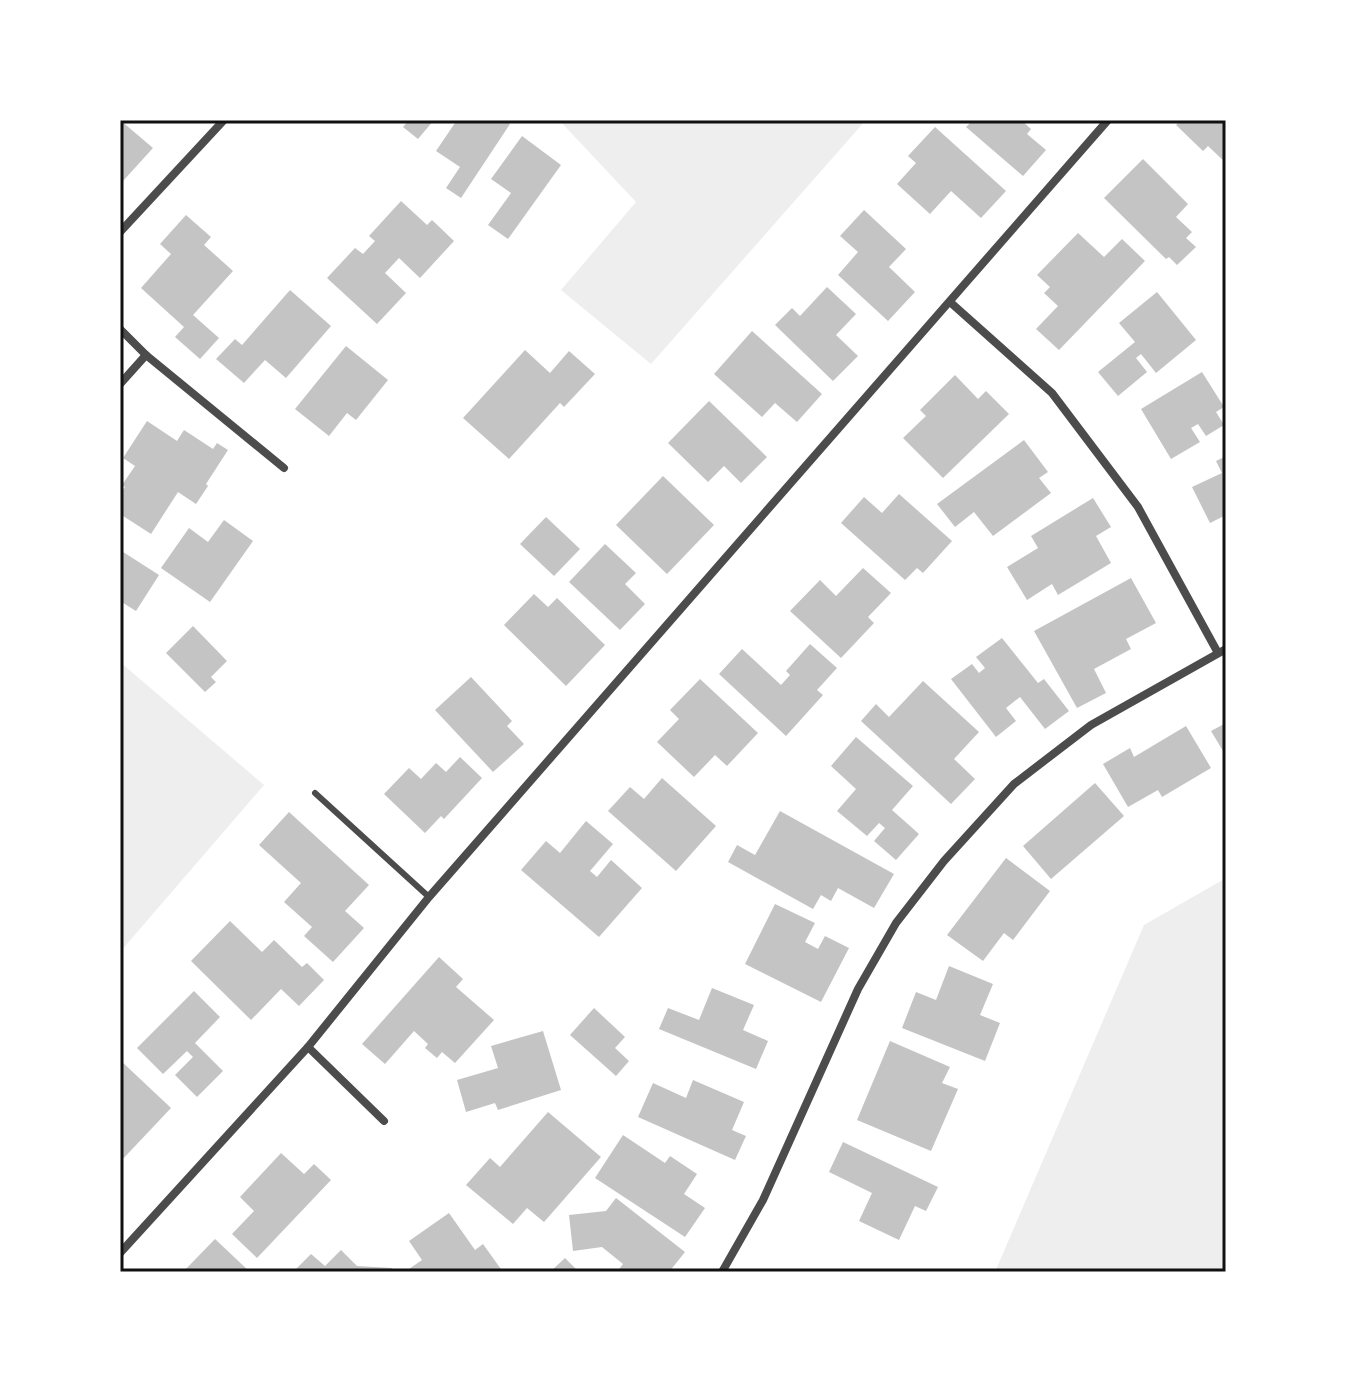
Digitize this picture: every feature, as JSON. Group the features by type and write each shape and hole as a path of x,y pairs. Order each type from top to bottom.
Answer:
{"street":[{"path":"120,232 224,120"},
{"path":"120,1253 308,1047 429,897 1108,120"},
{"path":"722,1272 763,1200 858,989 896,923 944,861 1014,784 1091,725 1222,651 1138,507 1052,393 950,302"},
{"path":"120,329 146,355 284,468"},
{"path":"120,384 146,355"},
{"path":"308,1047 384,1121"}],"lane":[{"path":"315,793 429,897"}],"shaded area":[{"path":"559,120 866,120 651,364 561,290 636,202"},
{"path":"120,662 264,785 120,952"},
{"path":"1226,878 1226,1272 995,1272 1144,925"}],"building":[{"path":"120,120 153,148 123,181 120,178"},
{"path":"409,120 434,120 418,139 403,127"},
{"path":"457,120 504,120 510,124 461,198 446,188 460,167 436,151"},
{"path":"973,120 1021,120 1031,129 1027,134 1046,150 1023,176 966,127"},
{"path":"1181,120 1226,120 1226,163 1208,146 1203,151 1176,125"},
{"path":"935,127 1006,191 981,218 951,191 930,214 897,184 916,163 908,156"},
{"path":"522,136 561,165 508,239 488,225 511,193 491,179"},
{"path":"1143,159 1188,204 1176,217 1192,232 1186,238 1196,247 1177,265 1169,257 1166,259 1104,198"},
{"path":"401,201 427,225 432,220 454,241 420,278 399,258 385,273 406,293 377,324 327,278 355,248 363,254 375,241 369,236"},
{"path":"864,210 906,249 889,267 915,292 888,321 838,275 858,252 840,236"},
{"path":"186,215 211,237 204,245 233,271 193,315 219,338 200,359 175,337 184,327 141,288 171,254 160,244"},
{"path":"1078,233 1104,257 1122,239 1145,261 1059,350 1036,329 1058,306 1044,293 1050,287 1037,275"},
{"path":"827,287 856,314 836,335 858,356 833,381 775,325 792,308 800,316"},
{"path":"290,290 331,326 286,378 265,360 244,383 216,359 235,339 242,345"},
{"path":"1157,292 1196,340 1156,373 1141,354 1136,358 1147,372 1118,396 1098,372 1135,342 1119,323"},
{"path":"752,331 822,394 797,422 775,403 762,417 714,374"},
{"path":"346,346 388,380 356,420 347,413 329,436 295,409"},
{"path":"525,350 550,373 569,351 595,374 564,407 560,403 509,459 463,418"},
{"path":"1202,372 1224,407 1216,412 1224,425 1206,436 1198,424 1191,428 1200,442 1171,459 1141,409"},
{"path":"955,375 978,399 986,391 1009,414 943,478 903,438 926,416 920,410"},
{"path":"709,401 767,457 741,483 724,466 708,482 668,443"},
{"path":"147,421 177,441 184,430 213,449 217,443 228,450 196,504 178,492 151,534 120,514 120,494 125,487 122,485 135,466 123,458"},
{"path":"1024,440 1048,472 1039,478 1051,493 993,536 974,512 955,527 937,504"},
{"path":"1226,456 1226,515 1210,523 1192,487 1222,473 1216,461"},
{"path":"663,476 714,525 667,574 616,525"},
{"path":"899,494 952,541 923,573 917,568 905,580 841,523 864,497 882,513"},
{"path":"1093,498 1111,527 1096,536 1111,563 1058,595 1052,584 1027,600 1007,567 1038,548 1031,536"},
{"path":"546,517 580,549 554,576 520,544"},
{"path":"224,520 253,541 210,602 161,568 189,528 208,542"},
{"path":"605,544 636,573 625,584 645,604 620,630 569,582"},
{"path":"120,550 159,575 136,611 120,601"},
{"path":"863,568 891,593 868,617 874,623 841,658 790,611 820,580 836,596"},
{"path":"1131,578 1156,623 1126,639 1131,649 1094,669 1106,693 1077,708 1034,631"},
{"path":"534,594 548,607 557,598 605,645 566,686 504,625"},
{"path":"193,626 227,661 211,677 216,682 205,692 166,653"},
{"path":"1002,638 1038,683 1044,679 1069,711 1045,729 1020,697 1006,708 1016,721 996,737 951,679 972,664 979,673 985,668 976,657"},
{"path":"810,644 837,668 817,690 823,695 786,736 719,674 742,649 781,685 790,675 786,671"},
{"path":"471,677 512,721 507,726 524,744 493,772 435,710"},
{"path":"700,679 758,733 727,766 715,755 694,777 657,742 679,719 670,710"},
{"path":"923,681 979,732 954,759 975,779 951,804 861,721 876,704 889,717"},
{"path":"1226,723 1226,756 1211,731"},
{"path":"1186,726 1211,768 1162,797 1158,790 1128,807 1103,764 1130,748 1134,757"},
{"path":"856,737 913,786 892,810 919,834 896,860 874,841 885,828 879,823 867,836 837,811 856,789 831,766"},
{"path":"460,757 482,778 444,819 441,816 425,833 384,794 409,768 421,779 436,763 446,772"},
{"path":"662,778 716,826 676,871 608,811 630,787 644,799"},
{"path":"1095,783 1124,816 1051,879 1023,846"},
{"path":"780,811 894,874 874,908 838,888 831,901 821,895 813,909 728,862 737,845 755,855"},
{"path":"289,812 369,885 345,911 364,928 333,962 304,936 312,927 284,902 301,883 259,845"},
{"path":"586,821 613,844 590,871 597,877 611,860 642,888 599,937 521,870 546,841 560,853"},
{"path":"1006,858 1050,891 1013,940 1004,933 983,961 947,935"},
{"path":"775,904 815,923 805,942 818,949 825,936 849,948 821,1002 745,964"},
{"path":"230,921 262,952 274,940 302,967 307,963 324,980 299,1006 281,989 251,1020 191,961"},
{"path":"439,957 463,979 456,987 494,1020 455,1063 442,1052 437,1058 425,1048 428,1044 414,1031 385,1064 362,1044"},
{"path":"949,966 993,984 980,1015 1000,1023 985,1061 902,1028 916,992 936,1000"},
{"path":"712,988 754,1005 743,1030 768,1041 756,1069 659,1029 668,1008 699,1020"},
{"path":"194,991 220,1017 195,1043 223,1071 197,1097 175,1075 193,1057 187,1051 163,1074 137,1048"},
{"path":"594,1008 625,1037 615,1048 629,1061 616,1076 570,1035"},
{"path":"543,1031 561,1090 498,1110 495,1103 466,1112 457,1080 498,1068 491,1046"},
{"path":"890,1041 950,1067 942,1083 958,1089 931,1151 857,1120"},
{"path":"120,1060 171,1108 120,1162"},
{"path":"693,1080 744,1102 732,1130 746,1136 735,1160 638,1117 653,1083 686,1098"},
{"path":"548,1112 601,1157 544,1222 527,1208 513,1224 466,1185 490,1158 500,1167"},
{"path":"623,1135 665,1163 670,1156 697,1174 684,1194 705,1208 685,1237 595,1178"},
{"path":"843,1142 938,1187 926,1211 915,1206 899,1240 859,1221 872,1193 829,1172"},
{"path":"281,1153 304,1174 314,1164 331,1180 257,1258 232,1234 254,1211 240,1197"},
{"path":"616,1198 685,1252 669,1272 617,1272 623,1264 602,1247 573,1251 569,1215 606,1211"},
{"path":"449,1213 475,1250 483,1244 503,1272 411,1272 409,1269 422,1260 409,1241"},
{"path":"215,1239 250,1272 183,1272"},
{"path":"341,1250 357,1266 392,1268 392,1272 293,1272 311,1254 325,1266"},
{"path":"565,1258 579,1272 550,1272"}]}
